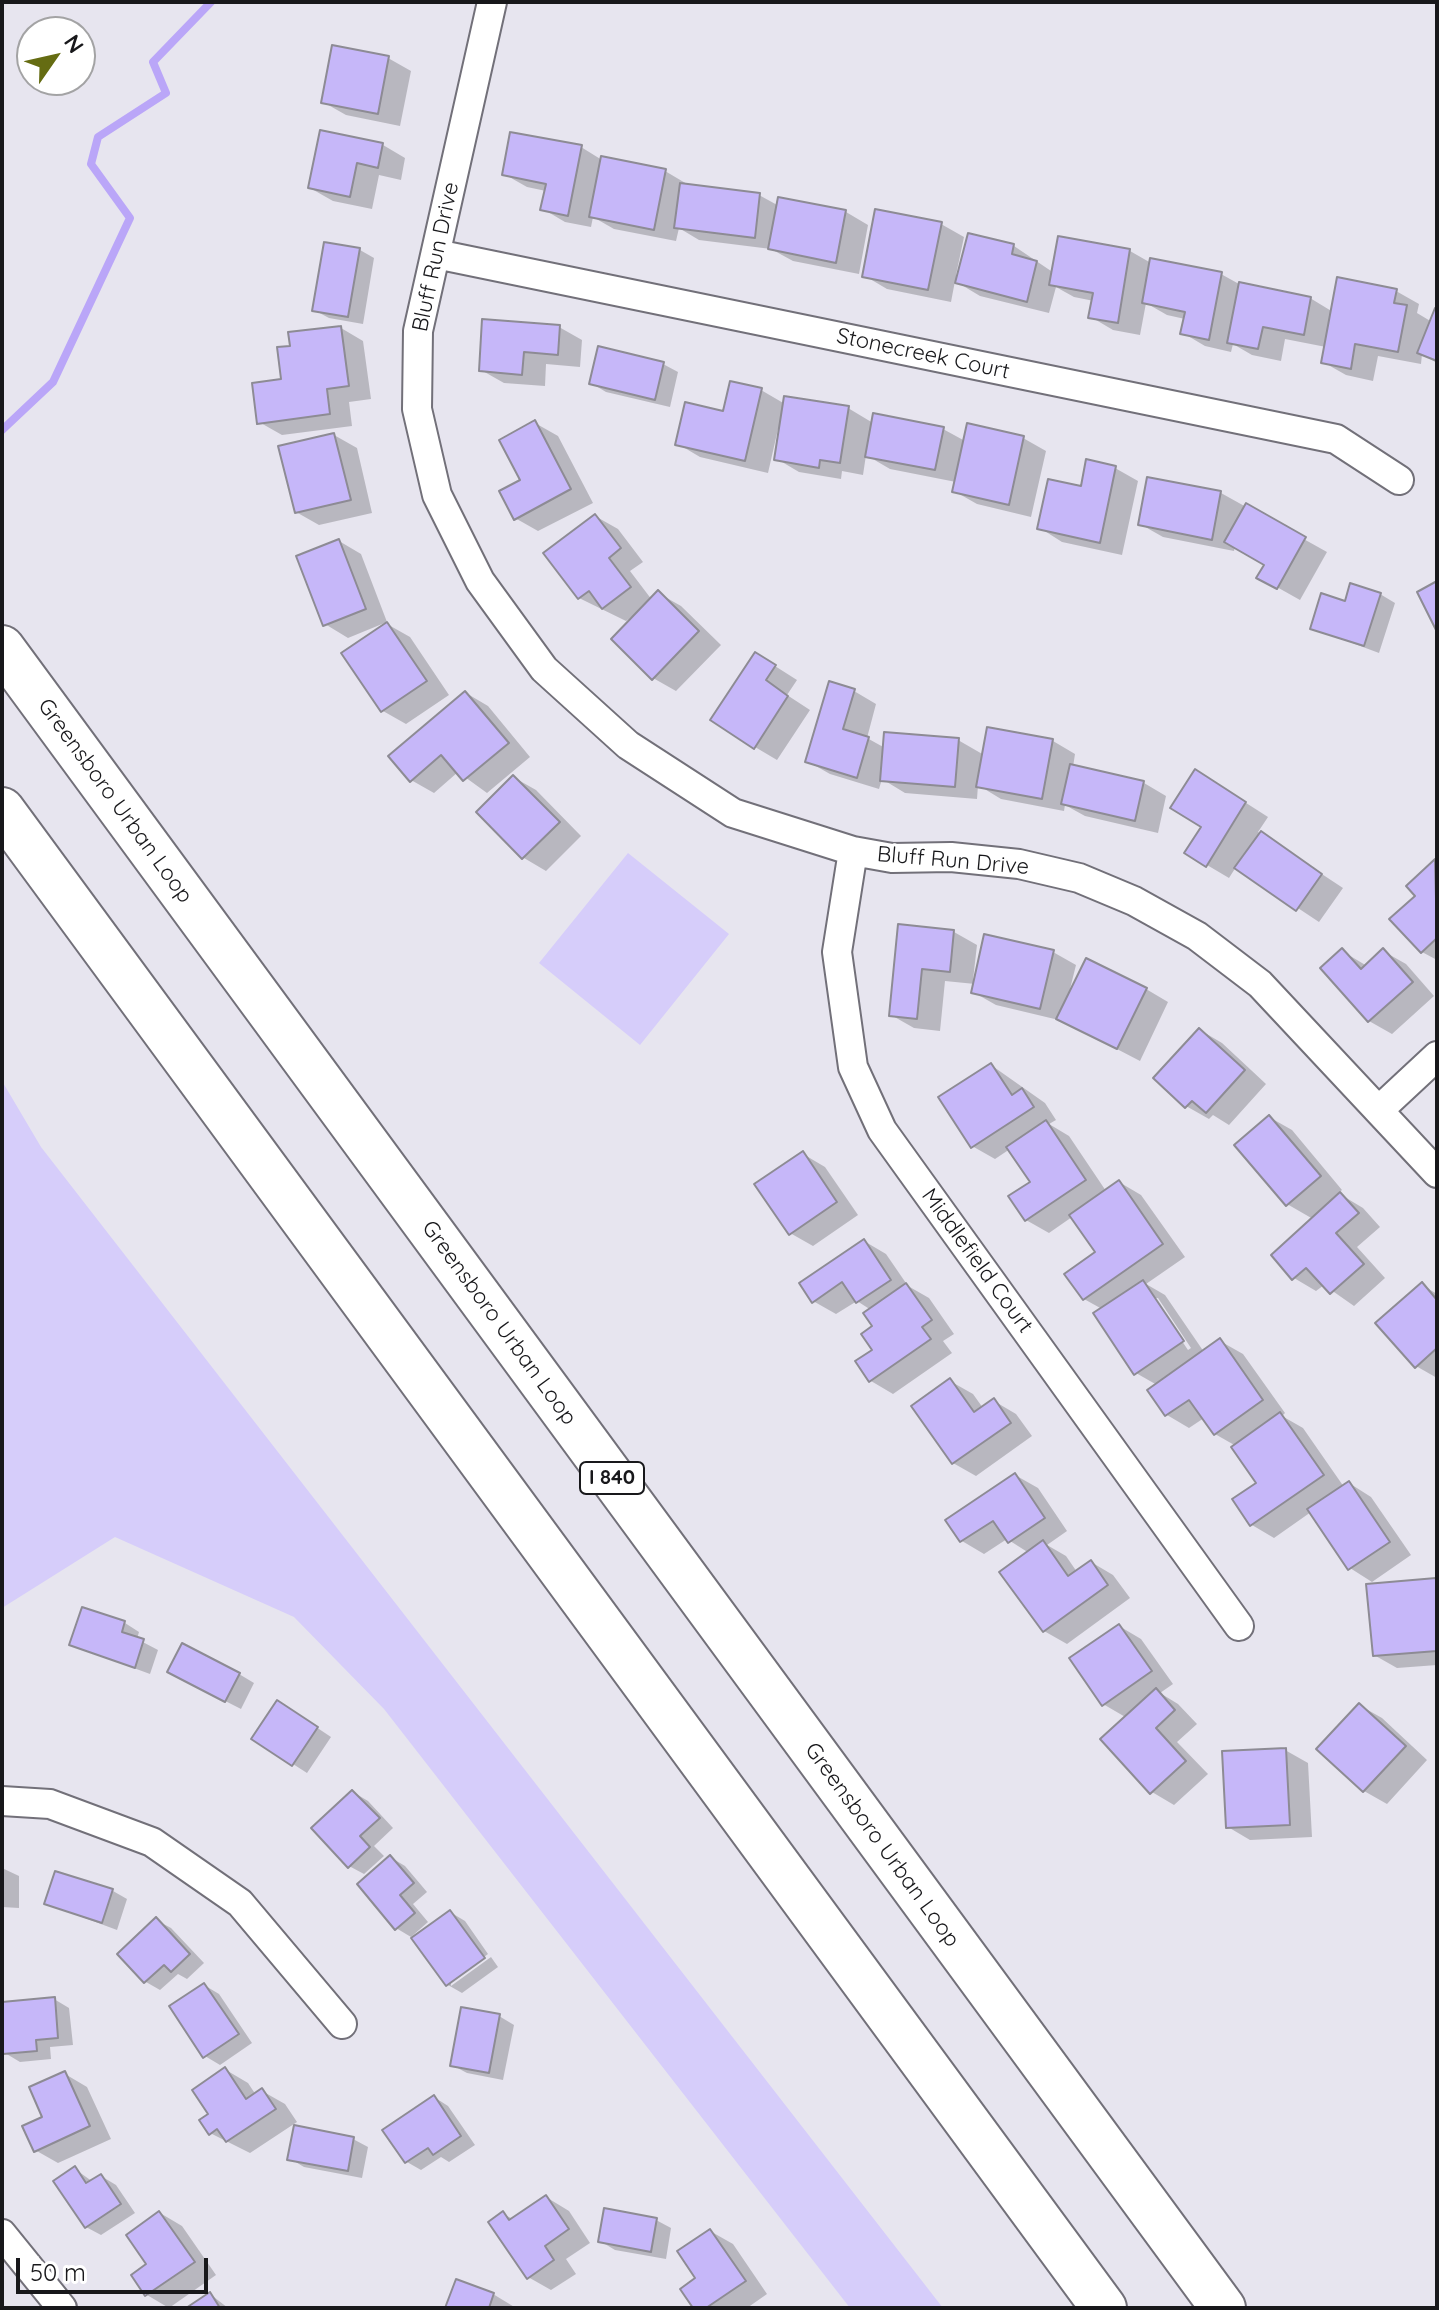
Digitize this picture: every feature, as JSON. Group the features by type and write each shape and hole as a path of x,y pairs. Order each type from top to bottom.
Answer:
{"highway":[{"name":"Greensboro Urban Loop","path":"2,648 1223,2308"},
{"path":"2,810 1104,2308"}],"street":[{"name":"Bluff Run Drive","path":"492,2 418,331 417,409 437,495 480,581 544,669 628,745 733,813 853,851 892,858 951,857 1019,864 1079,878 1134,901 1197,936 1260,984 1437,1173"},
{"name":"Stonecreek Court","path":"436,254 1336,439 1399,480"},
{"name":"Middlefield Court","path":"853,851 837,952 853,1067 882,1130 1239,1626"},
{"path":"1379,1110 1437,1056"},
{"path":"2,1801 50,1804 152,1842 240,1903 342,2024"},
{"path":"2,2234 62,2308"}],"shaded area":[{"path":"628,853 729,934 640,1045 539,963"},
{"path":"2,1081 41,1147 943,2308 850,2308 384,1709 294,1617 115,1537 2,1608"}],"building":[{"path":"332,45 389,56 378,114 321,103"},
{"path":"320,130 383,143 378,168 357,163 350,197 308,188"},
{"path":"510,132 582,145 568,216 540,210 546,184 502,175"},
{"path":"601,156 666,169 654,230 589,217"},
{"path":"680,183 760,193 755,238 674,228"},
{"path":"778,197 846,210 836,263 768,249"},
{"path":"875,209 942,222 928,290 862,277"},
{"path":"968,233 1014,244 1012,254 1037,261 1027,302 955,283"},
{"path":"1058,236 1130,249 1118,323 1088,318 1093,293 1049,285"},
{"path":"324,242 360,248 348,317 312,311"},
{"path":"1150,258 1222,272 1209,340 1180,334 1185,312 1142,303"},
{"path":"1337,277 1397,289 1394,303 1407,305 1398,352 1355,344 1351,369 1321,363"},
{"path":"1239,282 1311,297 1304,335 1263,327 1258,349 1227,343"},
{"path":"1437,309 1437,361 1417,353"},
{"path":"482,319 560,325 558,355 524,352 522,375 479,371"},
{"path":"341,326 349,386 327,389 330,414 257,424 252,383 281,379 277,347 290,346 288,332"},
{"path":"598,346 664,362 655,400 589,384"},
{"path":"730,381 762,388 745,461 675,445 685,402 723,411"},
{"path":"784,396 849,406 840,463 820,460 819,468 774,460"},
{"path":"873,413 944,427 935,470 865,457"},
{"path":"535,420 571,489 514,520 499,491 520,480 499,440"},
{"path":"967,423 1024,436 1009,505 952,492"},
{"path":"334,433 351,500 295,513 278,446"},
{"path":"1086,459 1116,466 1100,543 1037,529 1048,479 1081,486"},
{"path":"1147,477 1221,491 1212,540 1138,525"},
{"path":"1246,503 1306,537 1277,589 1256,578 1264,565 1224,542"},
{"path":"595,514 621,548 609,558 631,587 602,609 589,591 578,599 543,553"},
{"path":"339,539 366,609 323,626 296,556"},
{"path":"1437,581 1437,632 1417,592"},
{"path":"1350,583 1381,593 1364,646 1310,629 1321,593 1345,601"},
{"path":"658,590 699,631 652,680 611,639"},
{"path":"387,622 427,681 381,712 341,653"},
{"path":"755,652 776,665 766,680 788,696 754,749 710,720"},
{"path":"829,681 855,689 843,729 869,737 857,778 805,762"},
{"path":"465,691 509,743 463,781 441,755 410,782 388,756"},
{"path":"987,727 1053,739 1042,799 976,787"},
{"path":"884,732 959,738 955,787 880,781"},
{"path":"1070,764 1144,781 1135,821 1061,804"},
{"path":"1195,769 1246,802 1206,867 1184,853 1201,827 1170,808"},
{"path":"513,775 560,822 522,859 476,812"},
{"path":"1261,831 1322,874 1296,911 1234,868"},
{"path":"1435,859 1437,938 1421,953 1389,919 1415,896 1406,886"},
{"path":"898,924 954,930 950,972 922,969 917,1019 889,1016"},
{"path":"984,934 1054,950 1040,1009 971,993"},
{"path":"1342,948 1361,969 1383,948 1413,982 1368,1022 1320,968"},
{"path":"1086,958 1147,988 1117,1049 1056,1019"},
{"path":"1199,1028 1245,1070 1206,1113 1192,1101 1185,1108 1153,1078"},
{"path":"991,1063 1012,1095 1022,1088 1034,1107 971,1148 938,1097"},
{"path":"1269,1115 1321,1176 1286,1206 1234,1145"},
{"path":"1046,1120 1086,1180 1025,1221 1008,1196 1030,1182 1006,1147"},
{"path":"803,1151 837,1202 789,1235 754,1184"},
{"path":"1119,1180 1163,1244 1083,1300 1064,1274 1095,1252 1069,1215"},
{"path":"1340,1192 1359,1213 1336,1233 1364,1264 1330,1294 1306,1268 1292,1280 1271,1255"},
{"path":"864,1239 891,1280 856,1303 842,1282 812,1303 799,1283"},
{"path":"1143,1280 1184,1341 1134,1375 1093,1313"},
{"path":"1422,1282 1437,1300 1437,1348 1415,1368 1375,1323"},
{"path":"906,1283 932,1320 922,1327 931,1339 869,1382 855,1361 872,1350 861,1334 872,1326 863,1313"},
{"path":"1220,1338 1263,1400 1214,1435 1189,1400 1165,1416 1147,1390"},
{"path":"950,1378 974,1412 994,1398 1011,1423 952,1464 911,1406"},
{"path":"1280,1412 1324,1475 1250,1526 1232,1499 1256,1483 1231,1447"},
{"path":"1015,1473 1045,1518 1008,1543 993,1521 960,1542 945,1520"},
{"path":"1349,1481 1390,1542 1348,1570 1307,1509"},
{"path":"1043,1540 1068,1576 1091,1560 1108,1585 1043,1632 999,1572"},
{"path":"1436,1578 1437,1651 1373,1656 1366,1584"},
{"path":"82,1607 125,1621 122,1632 144,1639 135,1668 69,1645"},
{"path":"1119,1624 1152,1671 1102,1706 1069,1658"},
{"path":"182,1643 240,1673 225,1702 167,1672"},
{"path":"1156,1688 1175,1710 1156,1728 1186,1761 1150,1794 1100,1739"},
{"path":"277,1700 318,1727 292,1766 251,1739"},
{"path":"1359,1703 1406,1746 1363,1792 1316,1749"},
{"path":"1286,1748 1290,1825 1226,1828 1222,1751"},
{"path":"352,1790 380,1818 360,1836 370,1847 348,1868 311,1828"},
{"path":"390,1855 414,1883 400,1895 415,1913 395,1930 357,1884"},
{"path":"55,1871 113,1889 102,1923 44,1904"},
{"path":"450,1910 485,1958 446,1986 411,1938"},
{"path":"156,1917 190,1954 171,1972 164,1965 144,1983 117,1954"},
{"path":"204,1983 239,2034 203,2058 169,2006"},
{"path":"55,1997 58,2038 36,2040 37,2051 3,2054 2,2002"},
{"path":"461,2007 500,2014 489,2073 450,2066"},
{"path":"225,2067 246,2099 262,2088 276,2109 226,2142 217,2129 209,2135 199,2120 208,2114 192,2090"},
{"path":"65,2071 90,2126 34,2152 22,2126 42,2117 29,2087"},
{"path":"434,2095 461,2136 433,2155 428,2148 405,2163 382,2130"},
{"path":"294,2125 354,2137 348,2171 287,2160"},
{"path":"75,2166 86,2183 101,2174 121,2204 85,2228 53,2181"},
{"path":"546,2195 569,2229 545,2246 554,2260 527,2279 488,2222 503,2211 509,2220"},
{"path":"604,2208 657,2218 651,2252 598,2242"},
{"path":"159,2211 195,2262 145,2296 131,2275 146,2264 126,2235"},
{"path":"710,2229 746,2281 706,2308 693,2308 680,2289 695,2278 677,2251"},
{"path":"456,2279 494,2293 489,2308 445,2308"},
{"path":"210,2292 220,2308 186,2308"}],"waterway":[{"path":"2,430 53,382 130,218 91,164 98,137 166,93 153,62 211,2"}]}
